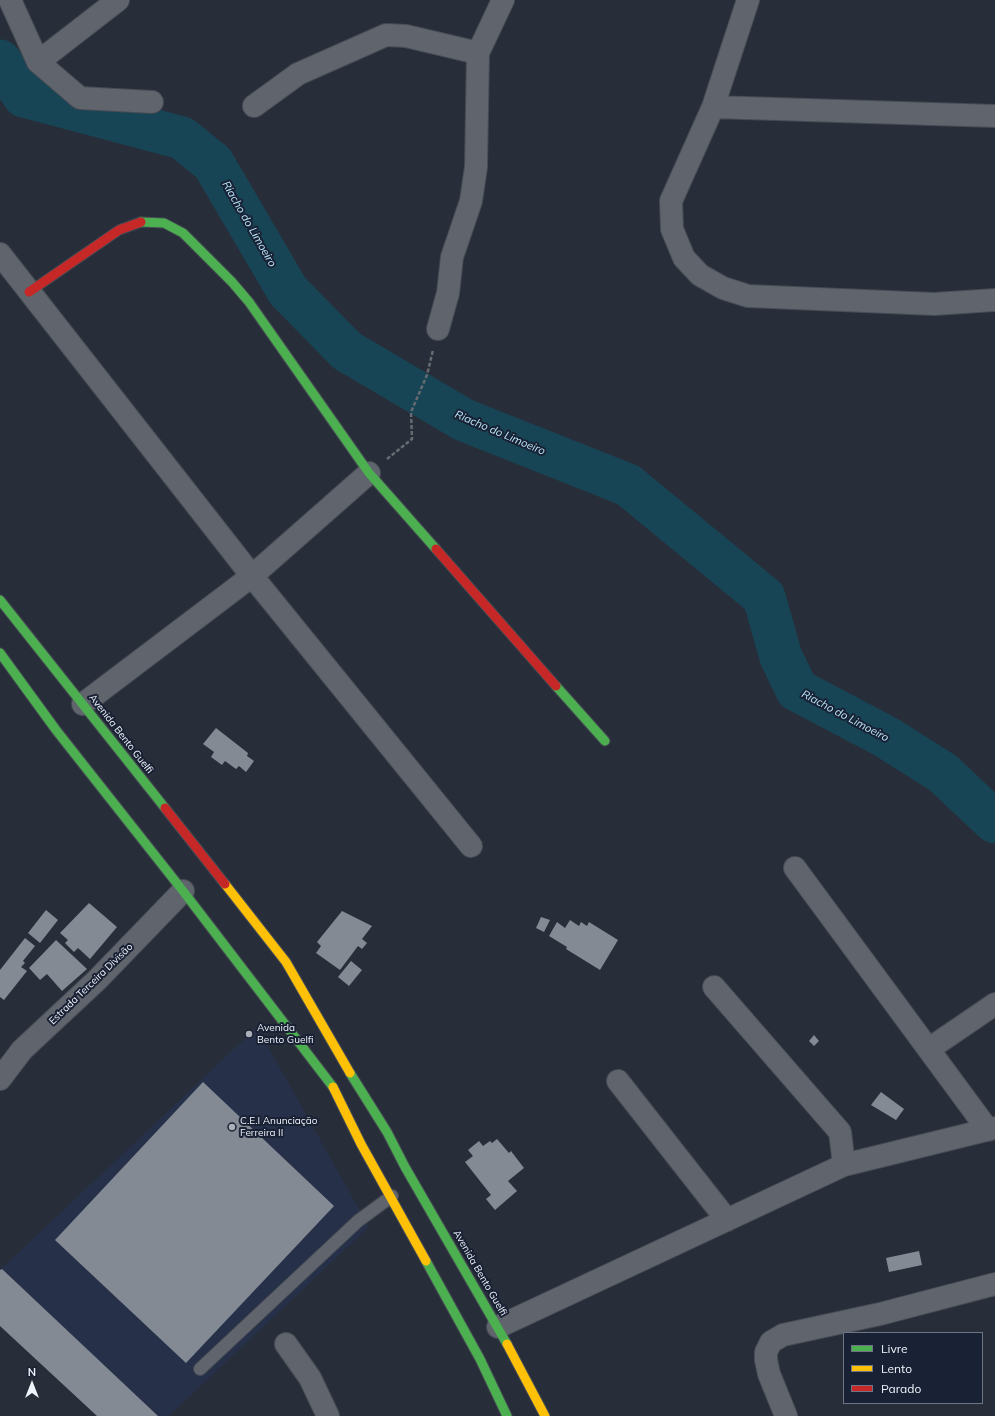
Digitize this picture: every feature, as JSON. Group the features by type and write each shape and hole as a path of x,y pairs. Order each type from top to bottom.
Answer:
{"main road":[{"path":"29,292 119,230 142,222 164,223 183,233 232,282 249,302 369,473 605,741"},
{"name":"Avenida Bento Guelfi","path":"0,600 286,962 350,1073 387,1132 409,1174 498,1327 545,1416"},
{"path":"0,653 56,730 183,891 335,1089 361,1144 392,1196 480,1359 505,1415"}],"street":[{"path":"10,0 38,62 80,98 152,102"},
{"path":"38,62 118,0"},
{"path":"438,329 448,293 452,257 472,194 476,167 478,53 503,0"},
{"path":"748,0 713,107 671,201 672,228 684,258 700,274 723,288 748,296 934,304 995,300"},
{"path":"254,106 298,74 386,35 406,36 478,53"},
{"path":"713,107 995,116"},
{"path":"0,254 252,576 471,846"},
{"path":"83,704 252,576 369,473"},
{"path":"498,1327 844,1165 992,1129 929,1049 795,868"},
{"name":"Estrada Terceira Divisão","path":"0,1079 22,1050 97,980 183,891"},
{"path":"714,987 840,1132 844,1165"},
{"path":"929,1049 995,1004"},
{"path":"618,1081 727,1220"},
{"path":"786,1416 769,1374 766,1360 766,1352 771,1342 783,1335 880,1314 995,1284"},
{"path":"286,1344 310,1378 328,1416"}],"lane":[{"path":"200,1369 358,1221 392,1196"}],"path":[{"path":"369,473 412,439 411,412 427,375"}],"shaded area":[{"name":"C.E.I Anunciação Ferreira II","path":"257,1027 369,1227 169,1416 97,1416 0,1326 0,1270"}],"building":[{"path":"216,728 248,753 247,756 254,761 246,772 239,766 236,769 225,761 222,765 211,757 214,752 203,744"},
{"path":"89,903 117,927 90,959 78,948 74,952 65,943 68,940 60,933"},
{"path":"46,910 58,920 40,943 28,933"},
{"path":"342,911 372,926 362,939 367,943 362,949 358,946 340,970 316,953 321,946 317,942"},
{"path":"541,917 550,920 544,932 536,928"},
{"path":"570,920 579,926 581,922 587,926 589,922 618,940 600,970 566,949 567,947 549,936 557,922 565,928"},
{"path":"25,938 35,946 23,961 25,963 21,967 27,971 4,1000 0,997 0,970"},
{"path":"56,940 87,969 62,991 47,974 40,980 29,968"},
{"path":"351,961 362,970 349,986 338,977"},
{"path":"814,1035 819,1041 814,1046 809,1041"},
{"path":"203,1082 334,1206 186,1363 55,1240"},
{"path":"881,1092 904,1109 896,1120 871,1105"},
{"path":"497,1139 509,1153 511,1151 524,1168 508,1181 517,1191 495,1210 486,1199 491,1195 465,1162 473,1156 468,1150 479,1141 483,1146 490,1141 492,1143"},
{"path":"919,1251 922,1265 889,1272 886,1258"},
{"path":"2,1269 158,1416 97,1416 0,1326 0,1270"}],"waterway":[{"name":"Riacho do Limoeiro","path":"0,61 24,96 182,138 213,163 288,291 347,351 464,420 628,485 764,597 781,657 797,690 886,737 943,773 995,822"}],"traffic: fast":[{"path":"141,222 164,223 183,233 232,282 249,302 369,473 436,549"},
{"path":"0,600 165,808"},
{"path":"0,653 56,730 183,891 333,1087"},
{"path":"556,686 605,741"},
{"path":"350,1073 387,1132 405,1167 507,1344"},
{"path":"426,1261 480,1359 507,1416"}],"traffic: slow":[{"path":"225,884 286,962 350,1073"},
{"path":"333,1087 361,1144 426,1261"},
{"path":"507,1344 545,1416"}],"traffic: jam":[{"path":"29,292 119,230 141,222"},
{"path":"436,549 556,686"},
{"path":"165,808 225,884"}],"place":[{"name":"Avenida Bento Guelfi","path":"249,1034"},
{"name":"C.E.I Anunciação Ferreira II","path":"232,1127"}]}
